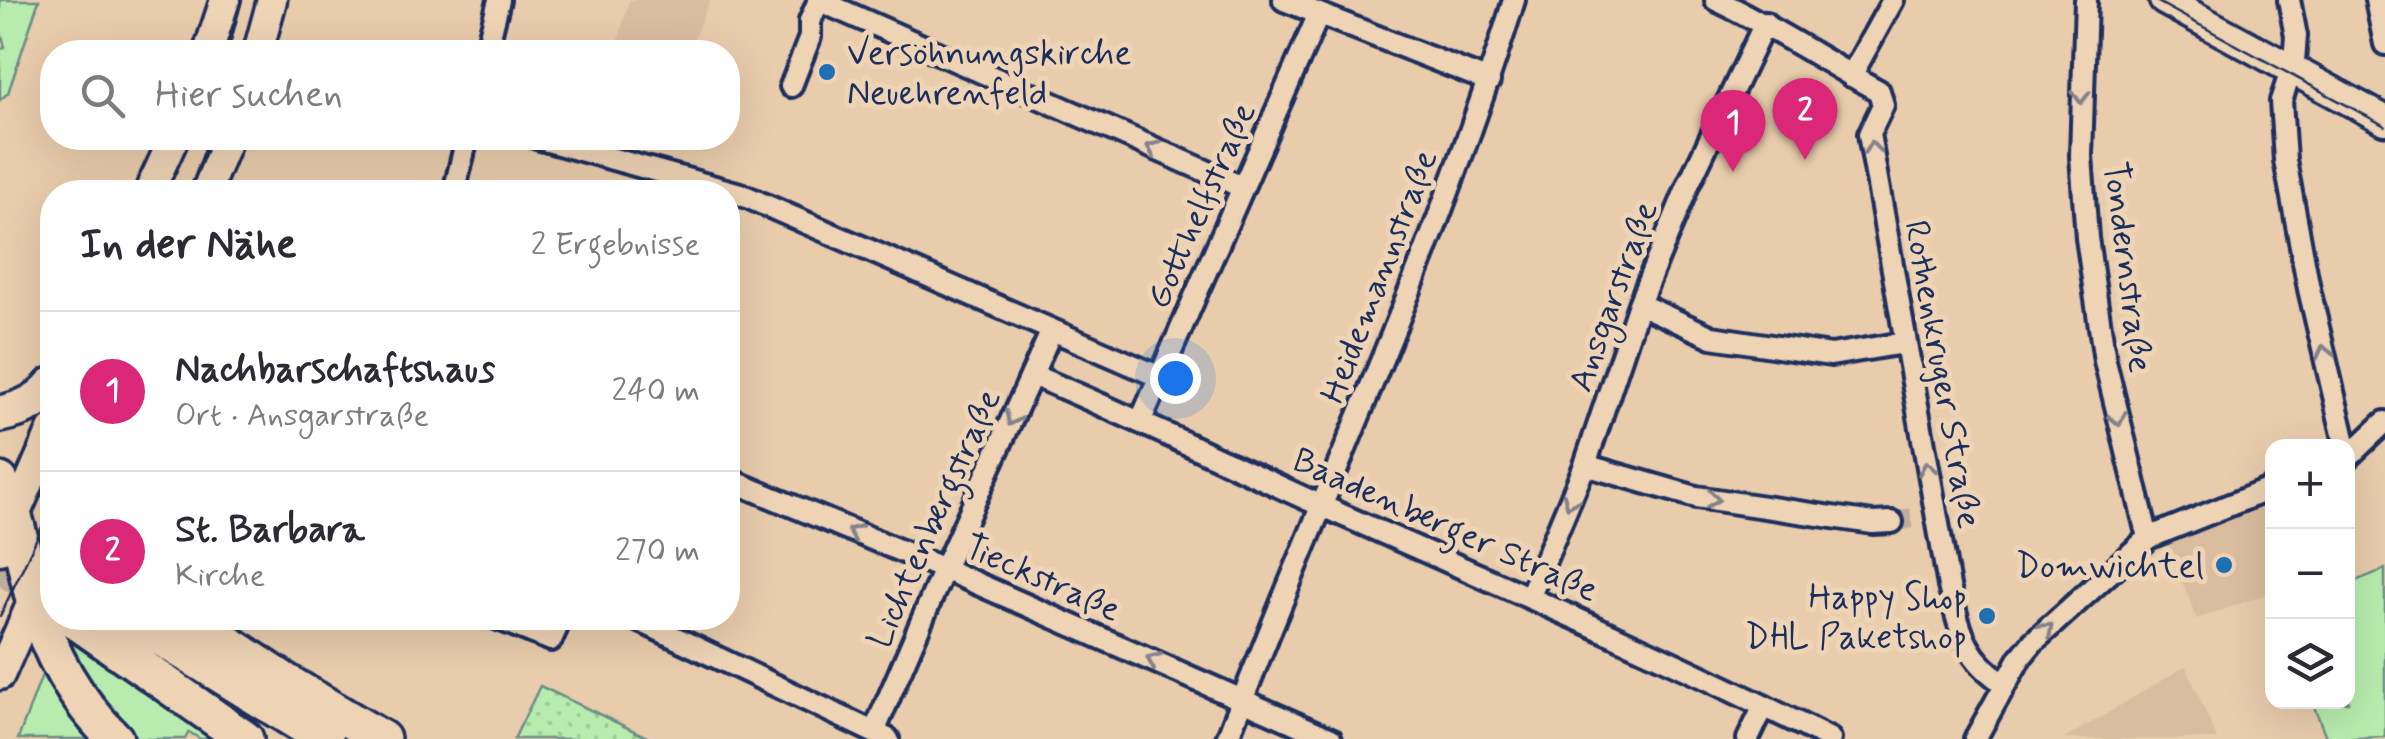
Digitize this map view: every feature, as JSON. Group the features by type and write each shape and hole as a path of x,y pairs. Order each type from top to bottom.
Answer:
{"highway":[{"path":"0,414 40,397"},
{"path":"0,481 15,517 40,616"},
{"path":"45,630 62,674 83,705 115,739"},
{"path":"89,630 245,739"},
{"path":"149,630 326,739"},
{"path":"208,630 382,739"}],"main road":[{"path":"212,40 225,0"},
{"path":"261,40 272,0"},
{"path":"2164,0 2385,120"},
{"path":"155,180 168,150"},
{"path":"211,180 223,150"},
{"path":"15,517 40,458"},
{"path":"0,674 33,598"}],"street":[{"path":"489,40 499,0"},
{"path":"791,86 810,38 810,21 818,0 1242,187"},
{"path":"1284,0 1489,80"},
{"name":"Heidemannstraße","path":"1226,739 1368,396 1489,80 1514,0"},
{"path":"1716,0 1765,23 1791,43 1851,76 1893,0"},
{"name":"Tondernstraße","path":"2086,0 2081,156 2087,238 2105,361 2148,538"},
{"path":"2288,0 2296,36 2281,101 2285,160 2309,290 2344,439"},
{"path":"2376,0 2385,44"},
{"name":"Gotthelfstraße","path":"1141,420 1318,16"},
{"name":"Ansgarstraße","path":"1530,596 1585,466 1639,304 1689,183 1765,23"},
{"name":"Rothenkruger Straße","path":"1851,76 1879,91 1884,105 1869,134 1904,343 1926,516 1960,632 1983,670 2005,684"},
{"path":"457,180 464,150"},
{"path":"577,150 678,180"},
{"path":"740,194 1160,376"},
{"path":"1639,304 1712,337 1831,355 1904,343"},
{"name":"Lichtenbergstraße","path":"881,736 944,569 1052,330"},
{"name":"Baadenberger Straße","path":"1032,375 1141,420 1320,505 1530,596 1830,739"},
{"path":"2355,447 2385,422"},
{"path":"1585,466 1696,497 1873,523 1892,522"},
{"name":"Tieckstraße","path":"740,484 1331,739"},
{"path":"1975,739 2033,642 2148,538 2265,491"},
{"path":"526,630 551,640 556,630"},
{"path":"659,630 881,736"},
{"path":"1748,739 1764,706"}],"shaded area":[{"path":"629,0 710,0 693,40 619,40"},
{"name":"Domwichtel","path":"2265,498 2265,595 2197,619 2165,538"},
{"path":"2186,666 2217,739 2064,739"}],"green space":[{"path":"0,0 39,0 8,93 0,100 0,50 5,47 0,29"},
{"path":"2385,569 2385,737 2327,739 2315,709 2355,709 2355,581"},
{"path":"63,637 214,739 200,739 189,732 185,739 131,739 106,716"},
{"path":"45,667 97,739 18,739"},
{"path":"540,686 651,739 514,739"}],"tunnel":[{"path":"1892,522 1917,517"},
{"path":"0,564 40,595"}],"tram line":[{"path":"231,40 242,0"},
{"path":"2154,0 2385,126"},
{"path":"193,180 205,150"},
{"path":"0,616 40,531"}],"place":[{"name":"Versöhnungskirche Neuehrenfeld","path":"827,72"},
{"name":"St. Barbara","path":"1805,160"},
{"name":"Nachbarschaftshaus","path":"1733,172"},
{"name":"Domwichtel","path":"2224,565"},
{"name":"Happy Shop DHL Paketshop","path":"1987,616"}]}
